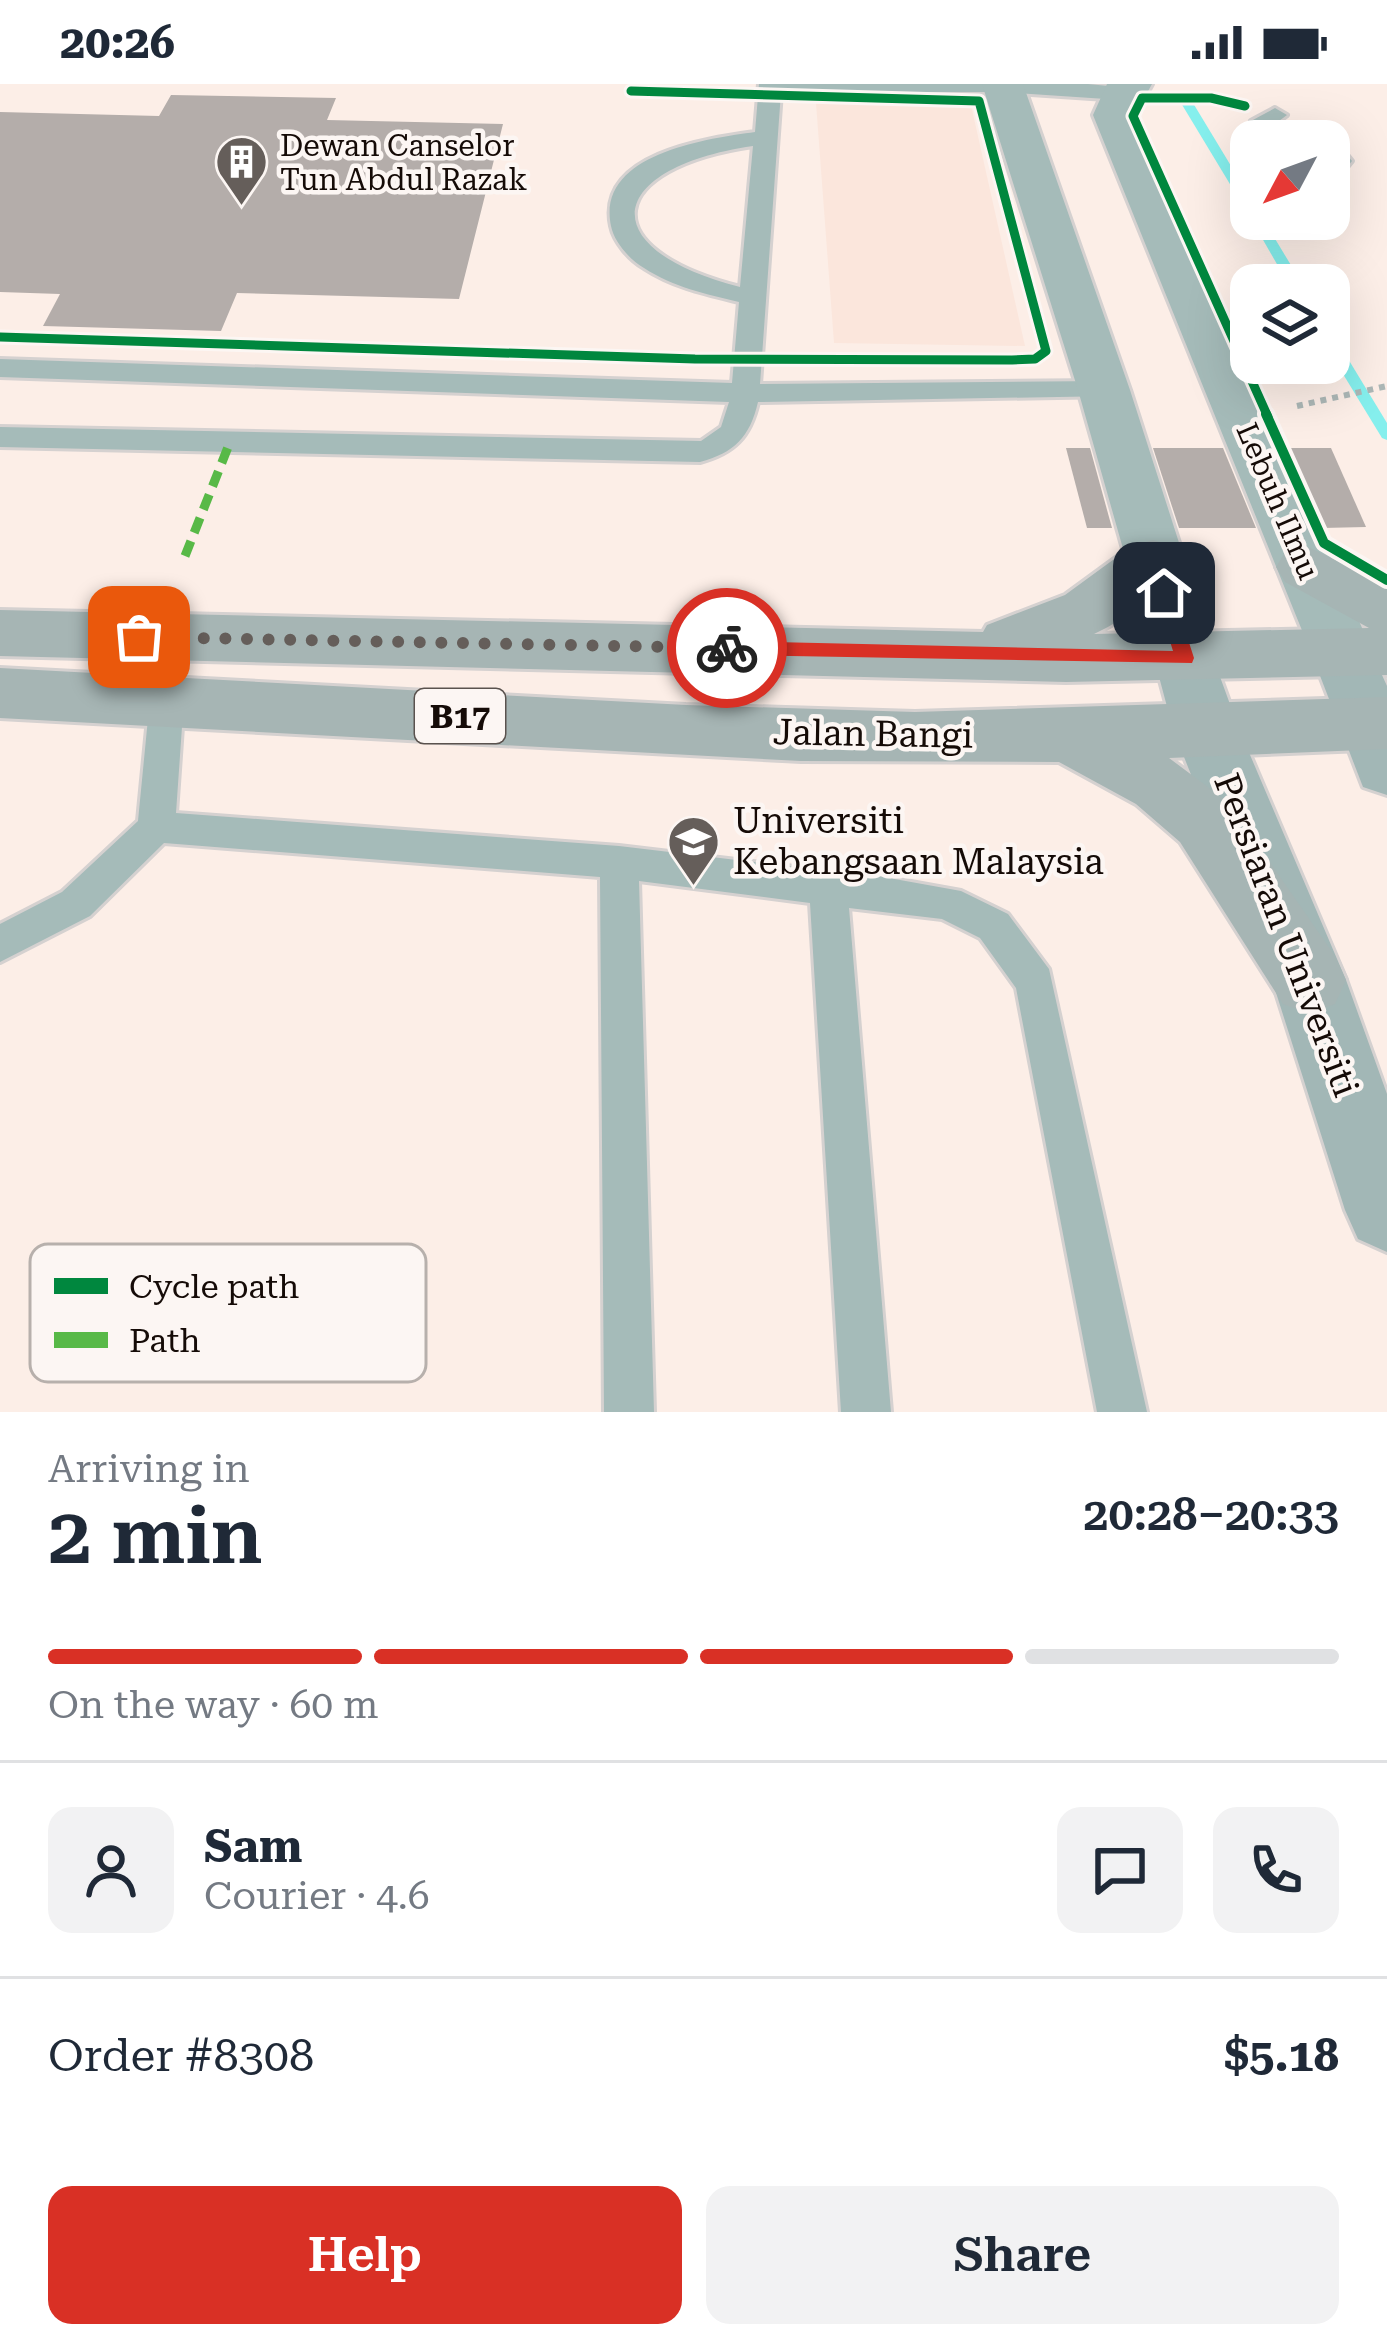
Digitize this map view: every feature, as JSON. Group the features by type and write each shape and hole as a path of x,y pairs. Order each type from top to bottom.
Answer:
{"main road":[{"path":"971,653 1093,611 1124,592 1154,561"},
{"name":"B17","path":"0,633 1185,658 1372,639"},
{"path":"1372,639 1381,738"},
{"name":"Persiaran Universiti","path":"1185,658 1206,729 1309,980 1387,1210"},
{"name":"Jalan Bangi","path":"0,693 167,698 721,732 920,738 1206,729 1381,738"},
{"path":"1061,733 1160,784 1204,822 1309,980"}],"street":[{"path":"1003,84 1104,390 1185,658"},
{"name":"Lebuh Ilmu","path":"1126,88 1114,115 1306,567 1372,639"}],"lane":[{"path":"0,437 700,452 725,445 739,428 745,393 770,85 1126,88"},
{"path":"1265,120 1275,115"},
{"path":"753,298 702,289 659,271 630,247 619,220 624,192 662,159 720,140 766,137"},
{"path":"0,368 745,393 1104,390"},
{"path":"0,944 76,904 156,827 167,698"},
{"path":"156,827 619,862 828,884 947,903 994,926 1035,982 1122,1412"},
{"path":"619,862 629,1412"},
{"path":"828,884 866,1412"}],"path":[{"path":"1315,402 1387,386"}],"shaded area":[{"name":"Universiti Kebangsaan Malaysia","path":"0,84 1387,84 1387,1412 0,1412"},
{"path":"816,103 971,105 1025,346 834,343"}],"building":[{"name":"Dewan Canselor Tun Abdul Razak","path":"171,95 336,98 327,120 503,124 459,299 237,293 221,331 43,326 60,294 0,292 0,112 159,116"},
{"path":"1066,448 1090,448 1112,528 1087,528"},
{"path":"1153,448 1223,448 1256,528 1179,528"},
{"path":"1287,448 1331,448 1366,527 1322,528"}],"waterway":[{"path":"1187,103 1230,174"},
{"path":"1269,240 1284,264"},
{"path":"1350,374 1387,435"}],"marked path":[{"path":"185,556 230,442"}],"cycle path":[{"path":"0,337 695,359 1012,360 1035,359 1046,351 979,101 631,91"},
{"path":"1245,106 1211,98 1142,98 1133,116 1324,543 1387,580"}],"way so far":[{"path":"139,637 727,648"}],"place":[{"name":"Dewan Canselor Tun Abdul Razak","path":"241,208"},
{"name":"Universiti Kebangsaan Malaysia","path":"694,888"}],"route":[{"path":"727,648 1185,658 1164,593"}]}
